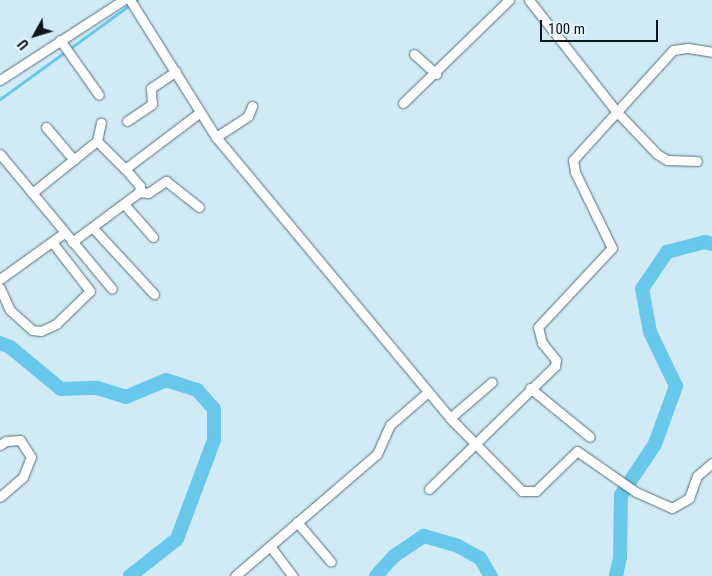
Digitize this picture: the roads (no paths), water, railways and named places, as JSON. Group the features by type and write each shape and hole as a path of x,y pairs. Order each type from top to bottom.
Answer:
{"street":[{"path":"0,80 65,47 123,0"},
{"path":"403,103 436,74 509,0"},
{"path":"529,0 616,110 657,154 667,160 697,161"},
{"path":"132,4 176,71 199,113 216,136 450,418 527,492 536,491 576,451 636,492 672,508 689,498 697,476 712,463"},
{"path":"65,47 98,95"},
{"path":"429,489 476,445 530,388 556,364 542,343 538,327 612,248 573,166 581,150 616,110 674,50 688,48 712,52"},
{"path":"414,54 436,74"},
{"path":"127,121 152,104 150,88 176,71"},
{"path":"216,136 248,116 252,106"},
{"path":"125,169 199,113"},
{"path":"32,193 97,141 101,122"},
{"path":"46,127 74,160"},
{"path":"72,242 139,192 140,186 97,141"},
{"path":"0,154 112,289"},
{"path":"0,170 8,164"},
{"path":"139,192 148,194 166,181 200,207"},
{"path":"124,204 153,237"},
{"path":"93,228 154,294"},
{"path":"0,279 64,233"},
{"path":"0,288 10,310 32,330 41,331 56,324 90,291 52,242"},
{"path":"450,418 492,382"},
{"path":"530,388 590,437"},
{"path":"235,576 377,454 390,425 428,392"},
{"path":"0,445 6,441 20,440 30,457 22,477 0,496"},
{"path":"296,522 331,562"},
{"path":"270,546 293,576"}],"waterway":[{"path":"0,99 137,0"},
{"path":"616,576 620,557 621,495 655,444 676,386 650,332 642,289 667,252 705,242 712,244"},
{"path":"0,343 10,347 61,389 97,388 126,397 166,380 197,390 214,409 214,440 177,539 130,576"},
{"path":"376,576 394,556 424,536 458,546 480,558 491,576"}]}
